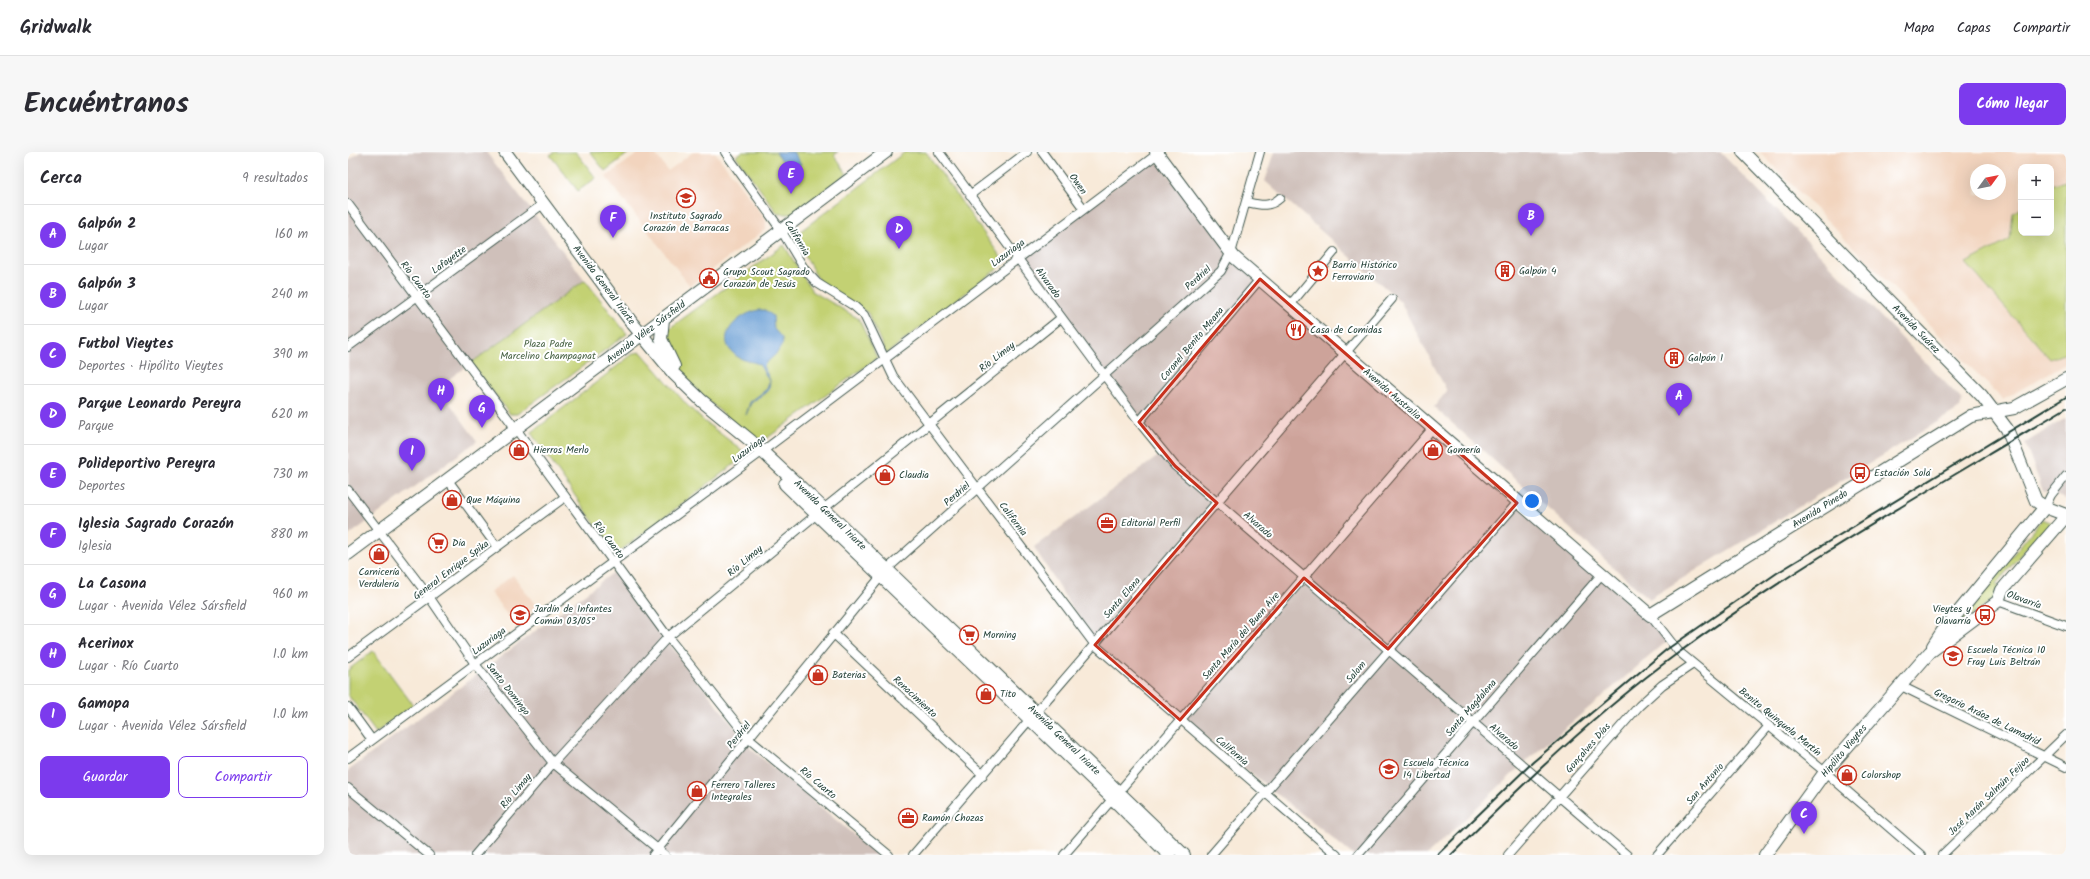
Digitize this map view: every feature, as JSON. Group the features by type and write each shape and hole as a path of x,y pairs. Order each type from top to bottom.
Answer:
{"main road":[{"name":"Avenida General Iriarte","path":"495,152 540,206 639,337 656,365 697,407 759,454"},
{"name":"Avenida General Iriarte","path":"505,152 540,206"},
{"name":"Avenida Vélez Sársfield","path":"348,554 886,152"},
{"name":"Avenida Suárez","path":"1743,152 1995,412 2015,446 2033,495 2038,503 2045,508"},
{"name":"Avenida Australia","path":"1158,153 1231,254 1517,503 1650,615"},
{"path":"663,319 660,333 663,345 674,366 693,393"},
{"name":"Avenida General Iriarte","path":"639,337 693,393 820,511 1117,796 1184,855"},
{"name":"Avenida Pinedo","path":"1650,615 1971,416 2014,408 2066,379"},
{"path":"2045,508 2066,515"},
{"name":"Hipólito Vieytes","path":"1930,652 1942,632 2045,508"},
{"name":"Hipólito Vieytes","path":"1764,855 1825,772 1900,685 1930,652 1998,601 2002,590 2066,515"},
{"name":"Avenida General Iriarte","path":"1117,796 1169,855"}],"street":[{"name":"Alvarado","path":"939,152 1139,422 1175,466 1627,855"},
{"path":"970,195 1027,152"},
{"name":"Owen","path":"1042,152 1084,209"},
{"name":"Perdriel","path":"656,852 883,573 1218,274 1231,254 1260,152"},
{"name":"Luzuriaga","path":"348,758 759,454 1158,153"},
{"name":"California","path":"729,154 781,230 808,274 862,313 893,376 1095,645 1337,855"},
{"path":"1246,202 1266,206 1274,204 1280,198"},
{"name":"Río Cuarto","path":"348,204 516,429 668,637 749,738 889,855"},
{"name":"Lafayette","path":"348,347 540,206"},
{"path":"1290,305 1334,252"},
{"name":"Coronel Benito Meana","path":"1139,422 1260,279"},
{"name":"Santa Elena","path":"914,855 1392,299"},
{"name":"Río Limay","path":"475,855 553,762 668,637 820,511 1062,318"},
{"name":"Santa María del Buen Aire","path":"1064,855 1117,796 1180,720 1432,429"},
{"path":"2045,508 2051,495 2066,476"},
{"path":"448,480 497,547"},
{"name":"Santo Domingo","path":"348,490 430,598 475,664 553,762 656,852 665,855"},
{"name":"General Enrique Spika","path":"348,657 565,497"},
{"name":"Salom","path":"1211,855 1517,503"},
{"name":"Santa Magdalena","path":"1358,855 1601,575"},
{"name":"Olavarría","path":"1998,601 2066,626"},
{"name":"Benito Quinquela Martín","path":"1650,615 1668,641 1693,664 1768,727 1825,772 1921,855"},
{"name":"Renacimiento","path":"833,633 983,775"},
{"name":"Gonçalves Días","path":"1508,855 1644,701 1662,685 1693,664"},
{"name":"Gregorio Aráoz de Lamadrid","path":"1900,685 2066,767"},
{"path":"348,707 372,740"},
{"name":"San Antonio","path":"1657,855 1768,727"},
{"name":"José Aarón Salmún Feijoo","path":"1942,855 2066,735"},
{"path":"348,788 429,855"}],"highlighted area":[{"path":"1260,279 1517,503 1388,649 1304,578 1180,720 1095,645 1217,503 1175,466 1139,422"}],"shaded area":[{"path":"360,152 486,152 585,280 438,387 477,441 348,536 348,161"},
{"name":"Instituto Sagrado Corazón de Barracas","path":"640,152 654,152 668,171 693,152 715,152 766,220 766,229 690,286 606,177"},
{"path":"1275,152 1720,152 1962,400 1960,408 1649,599 1434,407 1447,391 1400,301 1265,181"},
{"path":"1760,152 2066,152 2066,363 2003,400"},
{"path":"1154,158 1239,261 1671,638 1524,763 1427,855 1353,855 1099,651 1034,547 1164,452 1017,258"},
{"path":"2066,418 2066,499 2043,491 2025,443"},
{"path":"614,572 751,749 878,855 348,855 348,771"},
{"path":"513,575 537,607 514,624 490,592"}],"green space":[{"path":"555,152 576,152 596,178 578,191 550,155"},
{"path":"590,152 630,152 605,171"},
{"path":"742,152 838,152 834,155 847,174 792,214 778,214 736,156"},
{"path":"905,152 926,152 1005,263 886,354 868,313 820,283 794,236"},
{"path":"2066,181 2066,353 2050,359 1966,263 2010,240 2013,214 2018,210 2018,236 2054,236 2054,184"},
{"path":"784,245 812,291 859,319 877,358 759,444 714,406 692,385 675,363 664,335 667,330"},
{"name":"Plaza Padre Marcelino Champagnat","path":"585,280 627,334 517,414 510,414 471,363"},
{"path":"641,352 687,405 705,422 742,450 737,462 616,554 531,433 634,353"},
{"path":"2042,519 2053,523 2049,530 2040,532 1996,584 1999,588 1995,598 1954,627"},
{"path":"373,651 413,705 376,733 348,695 348,670"}],"water":[{"path":"776,152 793,152 801,164 790,172"},
{"path":"759,310 765,310 773,316 774,329 782,338 783,343 777,353 763,366 770,380 769,390 751,403 746,415 750,402 767,389 769,381 759,364 740,358 730,350 727,343 727,335 730,328 743,316"}],"railway":[{"path":"1437,855 1533,762 1666,650 1777,573 2066,397"},
{"path":"1451,855 1587,726 1674,656 1721,622 1818,558 2066,408"}],"place":[{"name":"Polideportivo Pereyra","path":"791,194"},
{"name":"Instituto Sagrado Corazón de Barracas","path":"686,198"},
{"name":"Galpón 3","path":"1531,236"},
{"name":"Iglesia Sagrado Corazón","path":"613,238"},
{"name":"Parque Leonardo Pereyra","path":"899,249"},
{"name":"Barrio Histórico Ferroviario","path":"1318,271"},
{"name":"Galpón 4","path":"1505,271"},
{"name":"Grupo Scout Sagrado Corazón de Jesús","path":"709,278"},
{"name":"Casa de Comidas","path":"1296,330"},
{"name":"Galpón 1","path":"1674,358"},
{"name":"Acerinox","path":"441,411"},
{"name":"Galpón 2","path":"1679,416"},
{"name":"La Casona","path":"482,428"},
{"name":"Hierros Merlo","path":"519,450"},
{"name":"Gomería","path":"1433,450"},
{"name":"Gamopa","path":"412,471"},
{"name":"Estación Solá","path":"1860,473"},
{"name":"Claudia","path":"885,475"},
{"name":"Que Máquina","path":"452,500"},
{"name":"Editorial Perfil","path":"1107,523"},
{"name":"Dia","path":"438,543"},
{"name":"Carnicería Verdulería","path":"379,554"},
{"name":"Jardín de Infantes Común 03/05°","path":"520,615"},
{"name":"Vieytes y Olavarría","path":"1985,615"},
{"name":"Morning","path":"969,635"},
{"name":"Escuela Técnica 10 Fray Luis Beltrán","path":"1953,656"},
{"name":"Baterias","path":"818,675"},
{"name":"Tito","path":"986,694"},
{"name":"Escuela Técnica 14 Libertad","path":"1389,769"},
{"name":"Colorshop","path":"1847,775"},
{"name":"Ferrero Talleres Integrales","path":"697,791"},
{"name":"Ramón Chozas","path":"908,818"},
{"name":"Futbol Vieytes","path":"1804,834"}]}
